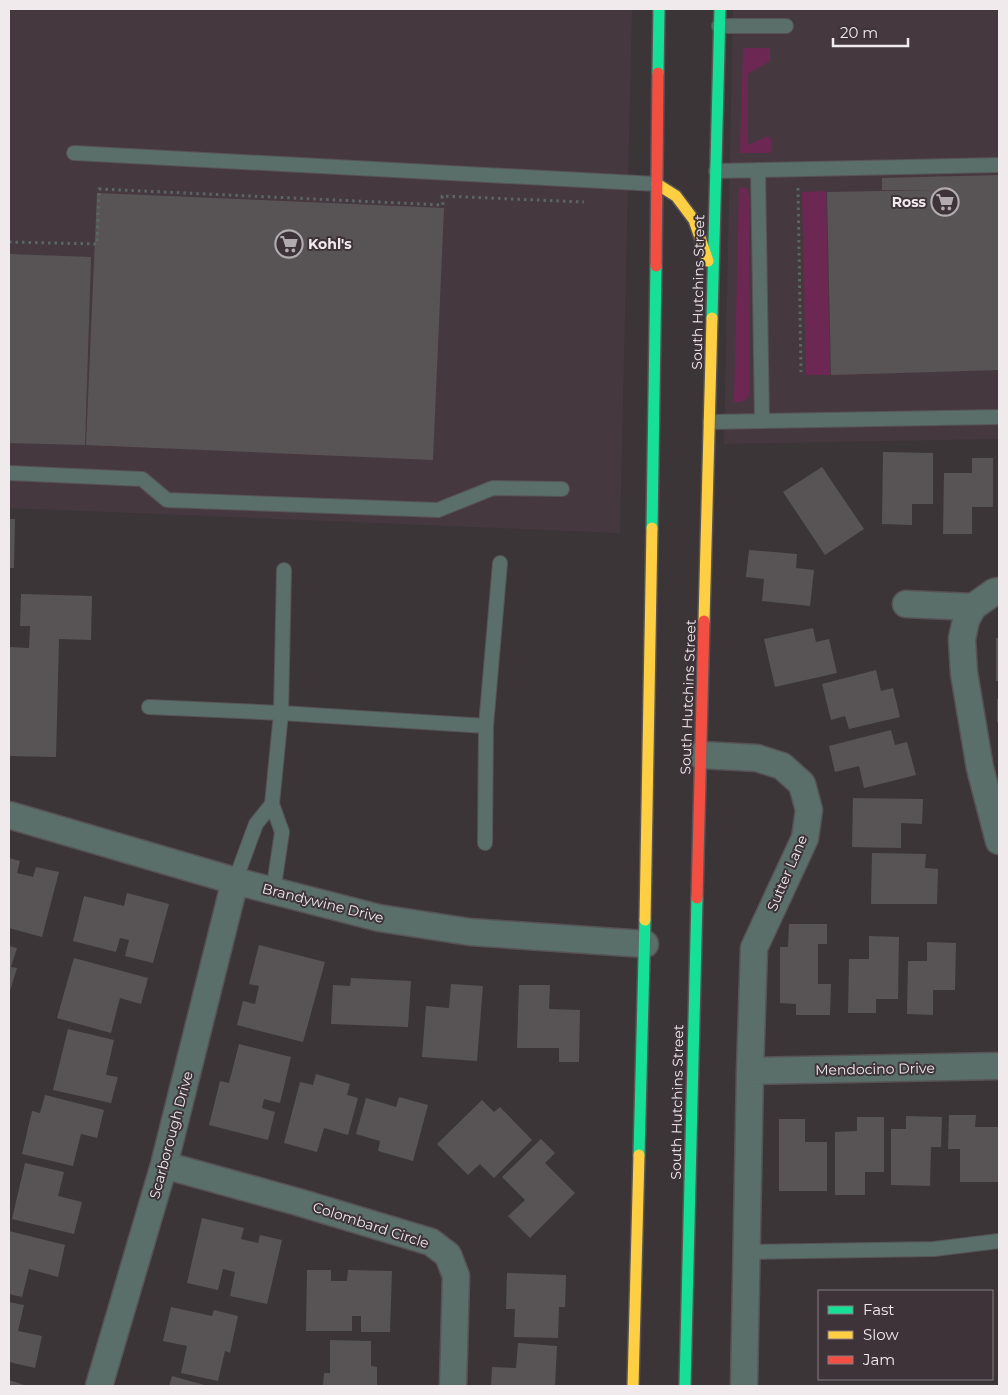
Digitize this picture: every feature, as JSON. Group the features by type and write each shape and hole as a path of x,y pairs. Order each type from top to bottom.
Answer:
{"main road":[{"path":"633,1386 652,612 659,9"},
{"name":"South Hutchins Street","path":"685,1386 720,9"},
{"path":"657,184 676,196 694,220 713,276"}],"street":[{"path":"999,591 994,592 973,607 966,620 962,639 964,673 980,768 999,841"},
{"path":"906,604 973,607"},
{"name":"Sutter Lane","path":"700,755 758,758 782,766 802,784 809,810 804,838 754,948 744,1386"},
{"name":"Brandywine Drive","path":"9,815 235,882 379,918 470,932 645,944"},
{"name":"Scarborough Drive","path":"98,1386 164,1165 235,882"},
{"name":"Mendocino Drive","path":"750,1071 999,1066"},
{"name":"Colombard Circle","path":"164,1165 298,1202 431,1242 448,1255 456,1276 453,1386"}],"lane":[{"path":"719,26 786,26"},
{"path":"74,153 657,184"},
{"path":"716,171 999,165"},
{"path":"758,170 762,421"},
{"path":"710,422 999,417"},
{"path":"9,473 142,479 167,500 438,510 493,488 562,489"},
{"path":"485,843 486,726 500,563"},
{"path":"273,892 282,832 272,804 281,713 284,570"},
{"path":"149,707 486,726"},
{"path":"235,882 256,824 272,804"},
{"path":"746,1252 934,1249 999,1241"}],"path":[{"path":"798,184 801,372"},
{"path":"9,242 97,244 99,188 443,205 442,196 590,202"}],"shaded area":[{"path":"9,9 632,9 620,533 9,508"},
{"path":"733,9 999,9 999,439 724,444"},
{"path":"743,48 770,48 770,61 748,74 748,145 768,136 771,139 771,151 769,153 740,153"},
{"path":"745,187 748,190 749,200 750,391 748,398 741,402 734,402 739,188"},
{"path":"826,191 830,375 806,375 802,192"}],"building":[{"path":"999,175 999,370 831,375 827,192 936,190 882,190 882,178"},
{"path":"97,193 444,208 433,460 86,445"},
{"path":"9,254 91,257 85,445 9,443"},
{"path":"883,452 933,453 933,504 912,504 912,525 882,524"},
{"path":"972,458 993,458 993,507 972,507 972,534 943,534 944,473 972,473"},
{"path":"822,467 864,529 825,555 783,492"},
{"path":"9,519 15,519 14,568 9,568"},
{"path":"749,550 797,554 796,568 814,570 810,606 762,601 764,579 746,577"},
{"path":"21,594 92,596 91,640 59,639 56,757 9,756 9,647 29,648 30,626 20,626"},
{"path":"813,628 816,642 829,639 837,673 775,687 764,639"},
{"path":"996,638 999,638 999,681 996,681"},
{"path":"876,670 881,691 893,688 900,717 849,729 845,716 831,720 822,684"},
{"path":"997,699 999,699 999,722 997,722"},
{"path":"891,730 895,745 907,742 916,775 864,788 859,766 835,772 829,746"},
{"path":"853,798 923,799 922,824 901,823 901,848 852,847"},
{"path":"872,853 926,854 925,868 938,869 937,904 871,904"},
{"path":"9,858 20,861 17,873 33,877 36,867 59,872 42,937 9,928"},
{"path":"127,893 169,904 153,963 125,956 129,940 120,938 116,952 73,941 84,896 124,906"},
{"path":"789,924 827,924 827,944 818,944 818,984 831,984 830,1015 796,1015 796,1004 780,1003 780,947 788,947"},
{"path":"869,936 899,937 898,999 876,999 876,1013 848,1013 849,959 869,959"},
{"path":"927,942 956,943 955,990 933,990 933,1015 907,1014 908,961 927,961"},
{"path":"259,945 325,962 303,1042 237,1025 243,1001 255,1004 259,986 249,984"},
{"path":"9,946 17,948 11,967 17,968 9,994"},
{"path":"74,958 148,978 141,1004 120,998 111,1033 57,1018"},
{"path":"351,978 411,981 408,1027 331,1024 333,985 350,986"},
{"path":"451,984 483,986 477,1061 422,1057 426,1006 449,1008"},
{"path":"519,985 550,985 549,1009 580,1010 579,1062 559,1062 559,1048 517,1048"},
{"path":"68,1029 114,1040 106,1075 118,1077 111,1103 53,1090"},
{"path":"239,1044 291,1057 280,1103 264,1099 262,1108 275,1112 268,1140 209,1125 220,1081 229,1083"},
{"path":"316,1074 350,1084 347,1095 358,1098 348,1135 324,1128 317,1152 284,1143 300,1082 313,1085"},
{"path":"45,1095 104,1110 97,1138 81,1134 73,1166 22,1154 32,1111 40,1113"},
{"path":"399,1097 428,1105 413,1161 378,1151 380,1141 356,1134 366,1098 396,1107"},
{"path":"482,1100 494,1112 500,1107 532,1140 494,1178 480,1164 468,1175 437,1144"},
{"path":"949,1115 976,1115 975,1127 998,1127 998,1182 960,1182 960,1149 948,1149"},
{"path":"906,1116 942,1117 941,1147 931,1147 930,1186 891,1185 891,1129 906,1129"},
{"path":"857,1117 884,1117 884,1172 865,1172 865,1195 835,1195 835,1132 857,1131"},
{"path":"779,1119 805,1119 805,1142 827,1142 827,1191 779,1191"},
{"path":"541,1139 555,1153 545,1163 575,1193 530,1238 508,1216 525,1200 502,1177"},
{"path":"25,1163 64,1172 58,1196 82,1202 74,1234 12,1219"},
{"path":"202,1218 244,1228 241,1239 258,1243 260,1235 282,1240 267,1304 230,1296 235,1272 223,1269 218,1290 187,1283"},
{"path":"9,1231 65,1245 58,1277 29,1269 22,1297 9,1294"},
{"path":"307,1270 331,1270 331,1281 347,1281 348,1270 392,1271 390,1332 361,1332 361,1316 352,1316 352,1331 306,1331"},
{"path":"507,1273 566,1275 565,1307 559,1307 558,1338 514,1337 515,1309 506,1309"},
{"path":"9,1302 24,1305 18,1331 42,1336 35,1368 9,1362"},
{"path":"171,1307 212,1316 214,1310 238,1316 230,1353 225,1351 218,1381 181,1373 187,1346 163,1341"},
{"path":"330,1340 371,1341 371,1366 377,1367 377,1386 323,1386 324,1373 330,1373"},
{"path":"518,1343 557,1346 555,1386 491,1386 492,1367 516,1368"},
{"path":"172,1376 208,1386 169,1386"},
{"path":"9,1380 27,1386 9,1386"}],"traffic: fast":[{"path":"658,73 659,9"},
{"path":"712,318 720,9"},
{"path":"652,528 656,266"},
{"path":"685,1386 697,898"},
{"path":"639,1155 645,920"}],"traffic: slow":[{"path":"657,184 676,196 694,220 708,261"},
{"path":"704,621 712,318"},
{"path":"645,920 652,528"},
{"path":"633,1386 639,1155"}],"traffic: jam":[{"path":"656,266 658,73"},
{"path":"697,898 704,621"}],"place":[{"name":"Ross","path":"945,202"},
{"name":"Kohl's","path":"289,244"}]}
